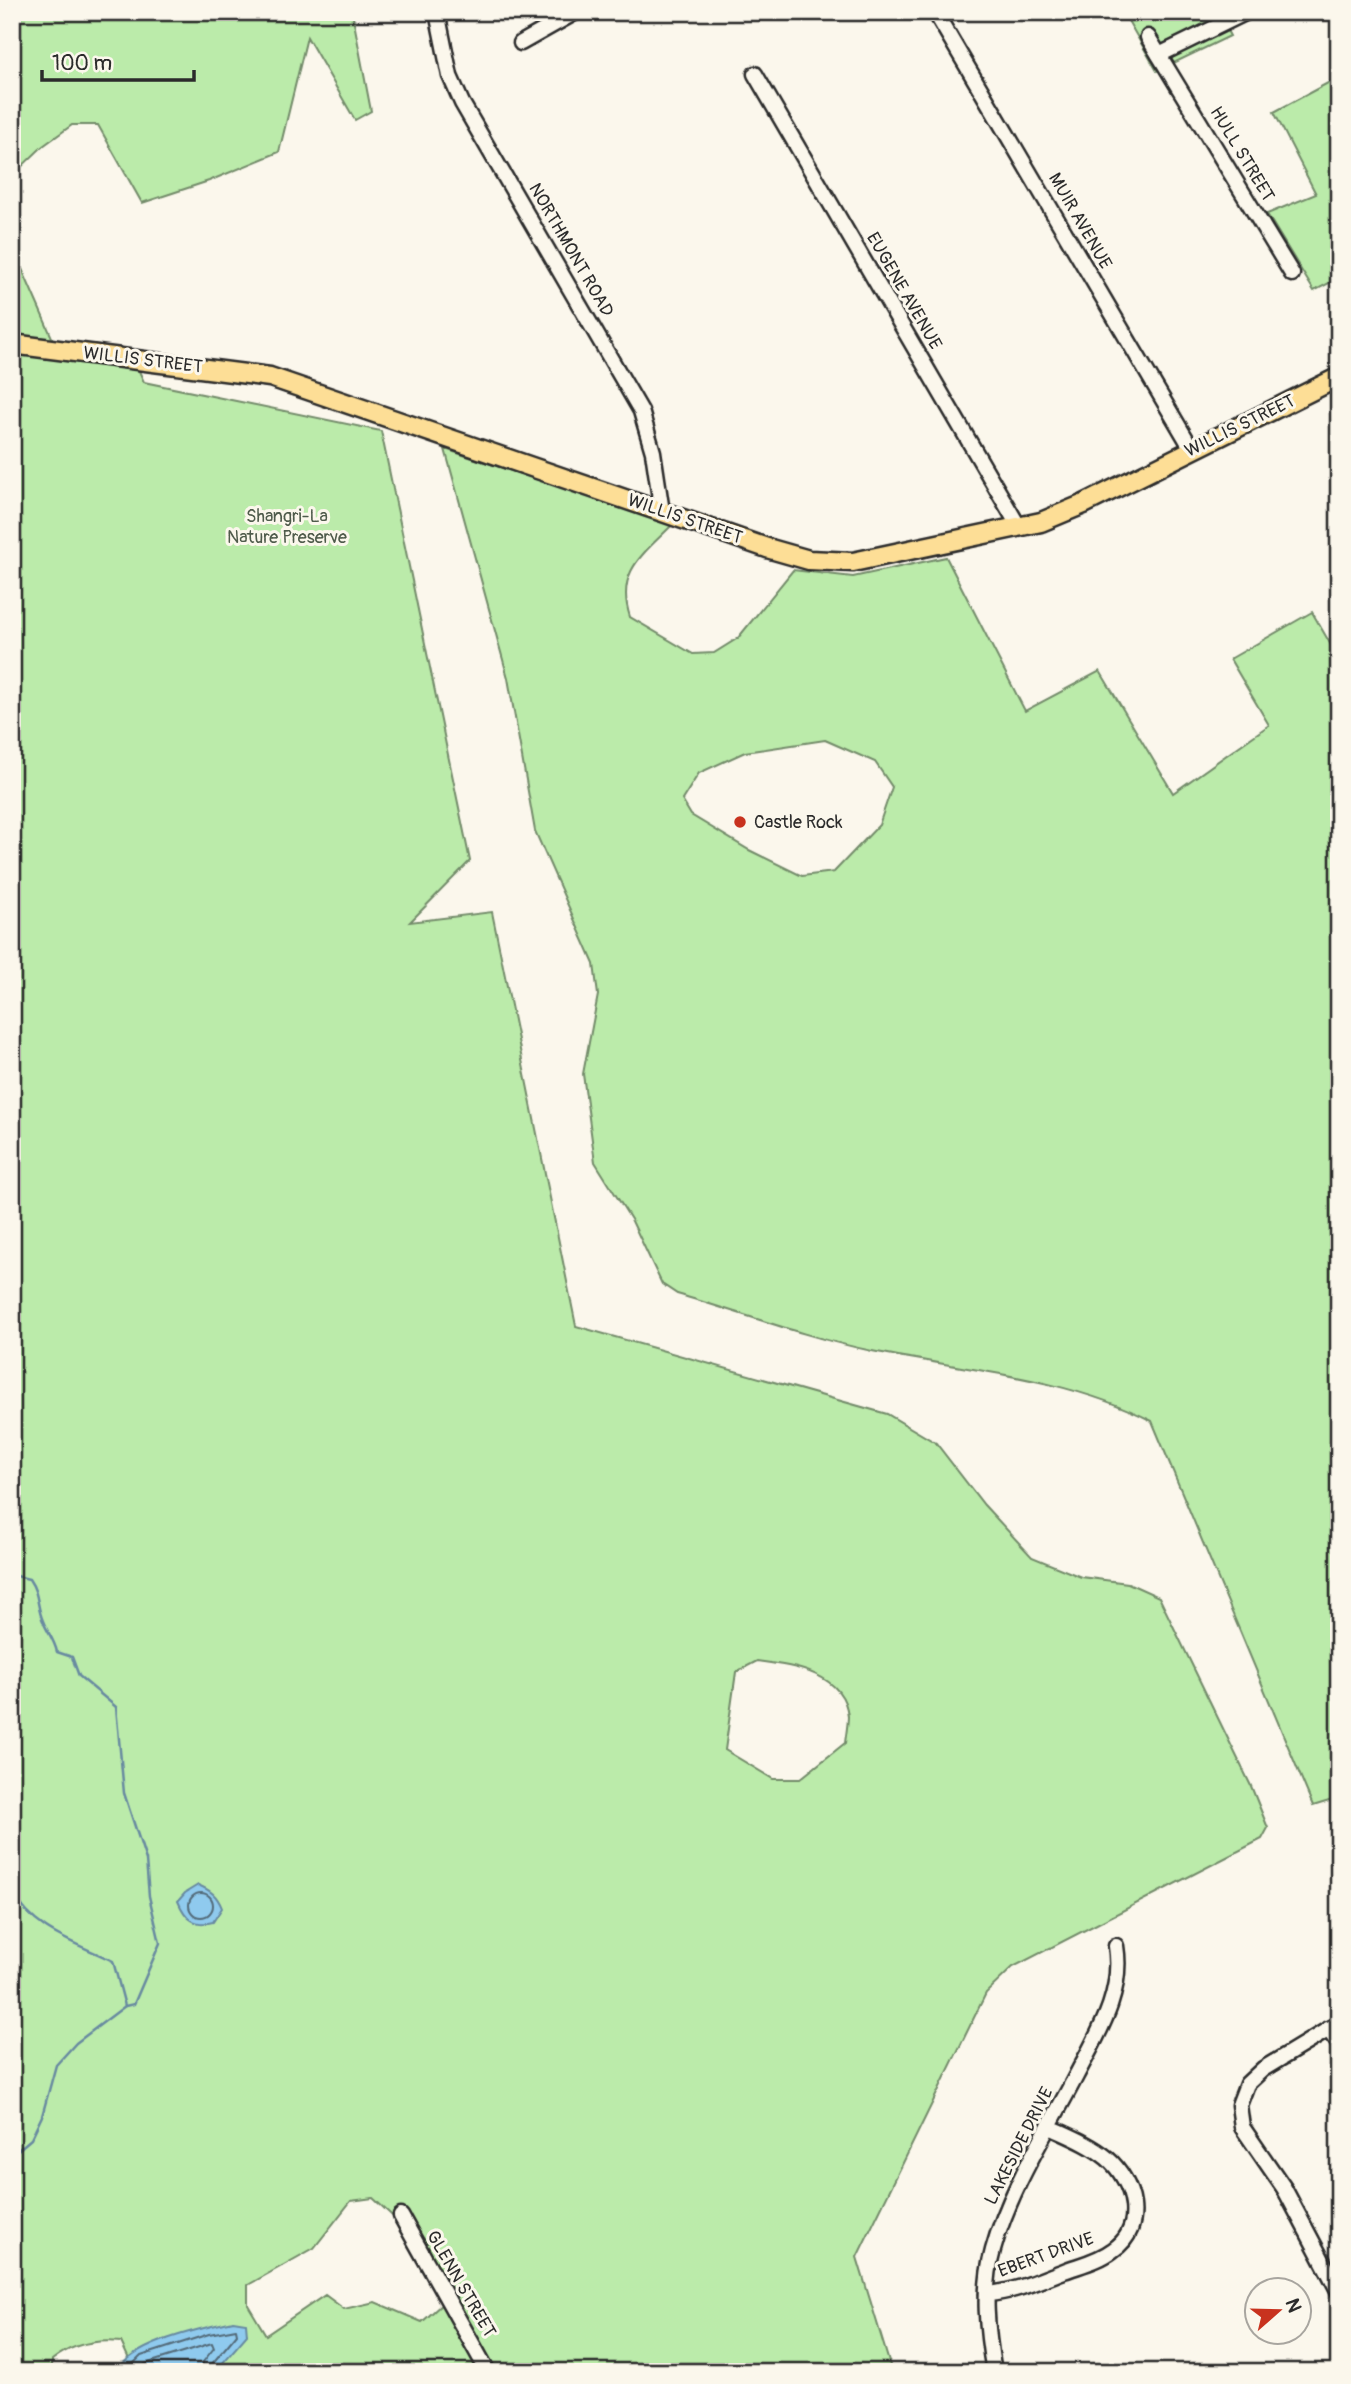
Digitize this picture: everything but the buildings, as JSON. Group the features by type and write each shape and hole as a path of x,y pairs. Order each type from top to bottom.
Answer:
{"main road":[{"name":"WILLIS STREET","path":"12,344 270,377 796,557 839,563 878,558 1019,527 1074,508 1339,377"}],"street":[{"name":"NORTHMONT ROAD","path":"437,12 450,76 462,103 641,411 653,453 662,512"},
{"path":"521,43 576,12"},
{"name":"MUIR AVENUE","path":"935,12 1192,449"},
{"path":"1159,55 1247,12"},
{"name":"HULL STREET","path":"1148,37 1292,274"},
{"name":"EUGENE AVENUE","path":"755,75 1019,527"},
{"name":"LAKESIDE DRIVE","path":"994,2372 988,2336 987,2294 992,2253 1002,2220 1109,2012 1116,1979 1116,1946"},
{"path":"1339,2044 1333,2026 1263,2069 1247,2084 1239,2105 1242,2127 1284,2188 1339,2292"},
{"name":"EBERT DRIVE","path":"987,2294 1010,2292 1100,2258 1126,2238 1133,2222 1134,2201 1123,2179 1108,2159 1050,2127"},
{"name":"GLENN STREET","path":"401,2216 488,2372"}],"green space":[{"path":"12,12 352,12 371,111 355,120 307,37 279,152 209,181 142,203 98,125 72,125 43,146 12,176"},
{"path":"1123,12 1217,12 1230,36 1157,71"},
{"path":"1339,77 1339,278 1314,291 1267,214 1316,194 1274,112"},
{"path":"12,246 54,342 12,337"},
{"name":"Shangri-La Nature Preserve","path":"14,354 135,362 144,382 381,431 470,861 410,922 492,912 576,1326 887,1414 936,1443 984,1505 1032,1557 1081,1577 1128,1583 1159,1597 1251,1786 1268,1828 1262,1839 1013,1967 986,1993 857,2257 892,2372 124,2372 128,2357 121,2342 111,2341 93,2342 68,2350 52,2360 52,2372 12,2372","holes":["757,1661 814,1674 827,1681 844,1701 848,1716 845,1743 800,1779 773,1779 725,1750 736,1672","373,2198 430,2251 453,2294 422,2322 375,2302 344,2309 325,2295 266,2335 248,2305 248,2285 314,2248 351,2201"]},
{"path":"445,449 673,524 635,564 626,587 626,601 630,617 693,654 714,653 738,638 793,570 853,577 946,557 1025,711 1100,671 1173,793 1269,725 1230,659 1312,612 1339,659 1339,1798 1313,1806 1152,1421 1119,1406 1051,1385 823,1339 677,1294 662,1284 632,1221 595,1162 583,1074 598,995 594,964 535,831 508,678","holes":["825,740 875,762 892,787 879,825 834,872 802,876 749,850 691,815 682,800 699,773 745,752"]}],"water":[{"path":"198,1885 213,1894 222,1908 213,1922 200,1923 191,1920 178,1901"},
{"path":"233,2321 246,2323 247,2335 215,2372 116,2372 137,2352 152,2345"}],"waterway":[{"path":"12,1575 29,1579 57,1652 72,1657 79,1676 116,1707 124,1793 146,1860 149,1896 160,1943 134,2004 125,2006"},
{"path":"12,1891 21,1905 43,1926 113,1961 125,2006 76,2043 56,2065 42,2116 31,2139 12,2155"}],"place":[{"name":"Castle Rock","path":"740,822"}]}
